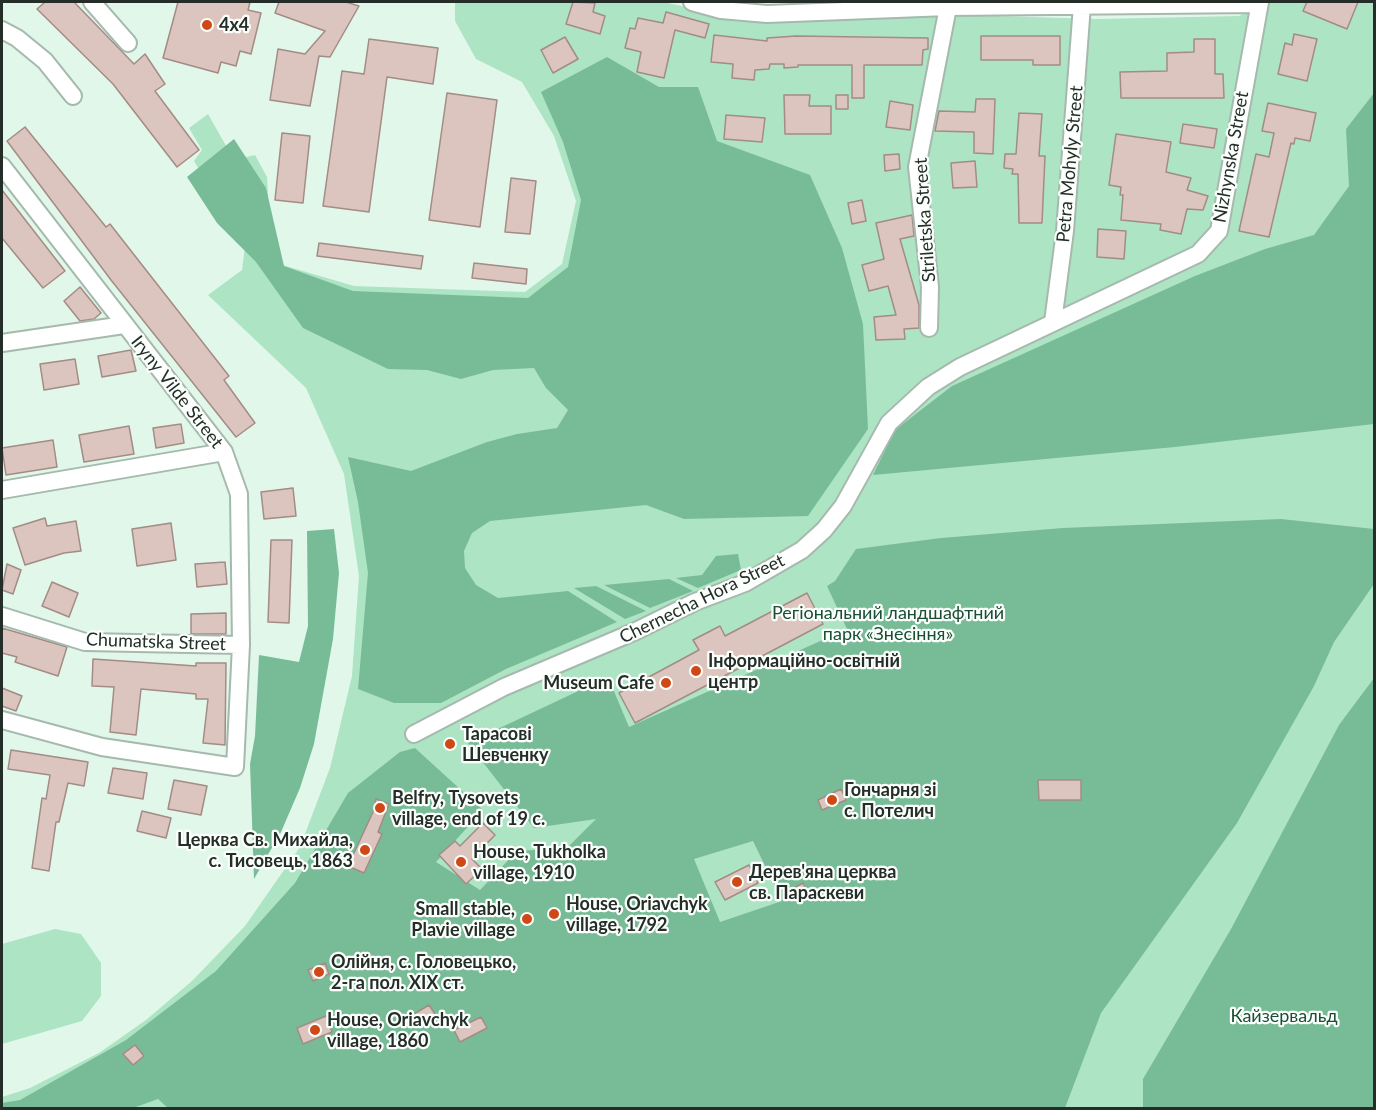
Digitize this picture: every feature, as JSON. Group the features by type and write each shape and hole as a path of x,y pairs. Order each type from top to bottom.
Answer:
{"street":[{"path":"92,2 128,43"},
{"path":"692,2 721,9 767,14 948,4 1259,3"},
{"name":"Nizhynska Street","path":"1053,322 1198,254 1219,231 1259,3"},
{"name":"Striletska Street","path":"928,328 930,287 918,167 948,4"},
{"name":"Petra Mohyly Street","path":"1053,322 1065,231 1082,5"},
{"path":"2,30 17,38 45,61 73,96"},
{"name":"Iryny Vilde Street","path":"2,166 224,452 239,494 242,645 235,767 102,747 2,720"},
{"name":"Chernecha Hora Street","path":"414,734 504,687 636,631 695,602 745,583 802,550 824,530 843,506 889,423 928,387 960,367 1053,322"},
{"path":"2,343 124,326"},
{"path":"2,490 224,452"},
{"name":"Chumatska Street","path":"2,616 85,642 242,645"}],"green space":[{"name":"Регіональний ландшафтний парк «Знесіння»","path":"455,2 663,2 757,22 964,15 1097,19 1239,16 1266,2 1374,2 1374,1108 2,1108 2,1097 30,1088 99,1053 146,1020 192,981 245,926 300,847 330,768 352,676 359,576 344,474 306,388 208,295 242,270 245,246 194,161 202,150 189,128 208,114 234,160 255,155 267,177 272,262 354,286 525,292 562,264 576,201 554,136 522,82 476,59 455,21"},
{"path":"607,57 659,87 698,87 717,141 810,175 842,248 863,324 868,429 808,516 684,519 646,505 490,521 472,533 464,551 465,568 476,585 498,598 568,591 617,622 506,669 441,703 394,703 358,689 368,573 358,502 348,457 411,471 487,442 517,434 557,428 568,410 546,388 534,368 493,370 461,379 427,370 388,369 303,328 256,262 217,223 187,177 234,139 266,188 284,266 353,291 528,298 568,267 581,200 563,142 541,92"},
{"path":"1374,93 1374,424 1175,447 873,475 895,430 952,386 1195,276 1265,249 1314,235 1349,186 1346,129"},
{"path":"1281,519 1374,529 1374,584 1334,642 1314,686 1237,823 1101,1013 1065,1108 168,1108 158,1099 133,1108 2,1108 2,1103 20,1100 126,1040 216,971 295,883 348,793 400,752 415,748 483,810 436,862 480,890 517,851 567,848 596,819 534,828 468,743 608,677 629,727 847,629 827,586 835,581 856,549 941,538 1063,528","holes":["753,841 782,901 720,922 694,859"]},
{"path":"334,529 339,573 333,639 314,744 300,788 281,832 254,879 250,764 255,736 259,655 299,662 308,626 307,531"},
{"path":"738,554 741,570 698,588 676,578 702,575 716,556"},
{"path":"669,579 693,591 650,608 604,585"},
{"path":"596,586 646,611 625,619 574,588"},
{"name":"Кайзервальд","path":"1374,678 1374,1108 1143,1108 1143,1079 1231,929 1339,725"},
{"path":"55,929 81,934 101,963 101,996 82,1021 2,1044 2,944"}],"building":[{"path":"45,2 74,2 134,64 145,54 165,84 155,91 199,150 177,167 113,84 37,9"},
{"path":"178,2 250,2 248,10 261,13 251,54 240,51 236,66 221,62 218,73 163,58"},
{"path":"279,2 346,2 359,6 330,57 319,56 310,106 270,100 278,49 305,54 325,31 275,13"},
{"path":"573,2 595,3 593,12 605,16 600,34 566,24"},
{"path":"1307,2 1358,2 1347,29 1303,11"},
{"path":"666,12 709,24 705,38 675,30 664,78 637,72 641,52 625,48 630,28 635,29 638,18 663,23"},
{"path":"1294,34 1317,39 1307,81 1278,74 1285,43 1292,45"},
{"path":"714,35 767,41 767,38 796,36 928,38 928,49 923,50 922,65 864,65 864,98 852,98 852,65 798,65 798,67 784,68 784,64 770,64 769,69 755,70 754,80 732,78 733,64 711,62"},
{"path":"981,36 1060,36 1060,65 1033,65 1033,60 981,60"},
{"path":"565,37 578,59 553,73 541,50"},
{"path":"369,39 438,48 433,84 387,77 369,212 323,206 342,71 364,74"},
{"path":"1194,39 1215,39 1215,74 1223,74 1224,98 1121,98 1120,72 1167,71 1167,53 1194,52"},
{"path":"447,93 497,100 480,227 429,220"},
{"path":"784,95 810,95 809,106 831,106 831,134 785,134"},
{"path":"836,95 848,95 848,109 836,109"},
{"path":"976,99 995,99 993,154 974,153 974,132 935,131 939,111 975,112"},
{"path":"890,101 913,105 910,130 886,127"},
{"path":"1268,103 1316,113 1310,141 1295,138 1294,144 1291,143 1269,237 1239,231 1256,154 1269,157 1274,133 1262,131"},
{"path":"1019,113 1042,114 1039,156 1045,156 1042,223 1019,223 1018,174 1012,174 1013,169 1004,168 1005,154 1016,154"},
{"path":"726,115 765,118 762,142 724,139"},
{"path":"1183,124 1217,129 1214,148 1180,143"},
{"path":"25,127 106,227 110,224 229,376 224,380 255,423 236,437 111,280 7,141"},
{"path":"282,133 310,136 303,203 275,200"},
{"path":"1116,134 1171,142 1166,172 1191,178 1187,190 1208,196 1203,210 1187,209 1181,234 1160,230 1161,224 1121,220 1123,195 1120,195 1121,187 1109,185"},
{"path":"899,154 900,169 885,171 884,155"},
{"path":"975,161 977,187 953,188 951,163"},
{"path":"511,178 536,181 530,234 505,232"},
{"path":"2,190 65,271 43,288 2,238"},
{"path":"862,200 866,221 852,224 848,203"},
{"path":"912,215 914,236 900,239 919,305 919,328 904,329 905,339 876,340 874,317 896,315 888,286 869,291 862,265 884,259 876,223"},
{"path":"1098,229 1126,231 1124,259 1097,257"},
{"path":"319,243 423,256 421,269 317,256"},
{"path":"474,263 527,269 526,284 472,278"},
{"path":"80,287 101,313 94,319 80,321 64,301"},
{"path":"131,350 136,371 102,377 98,356"},
{"path":"75,359 79,384 44,390 40,364"},
{"path":"181,424 184,443 156,448 153,428"},
{"path":"129,426 134,454 84,462 79,435"},
{"path":"53,440 57,467 6,475 2,448"},
{"path":"293,488 296,516 264,519 261,492"},
{"path":"45,518 47,526 76,521 81,551 64,553 25,565 13,528"},
{"path":"171,523 176,560 137,566 132,529"},
{"path":"271,540 292,540 289,623 268,622"},
{"path":"225,562 227,584 197,587 195,564"},
{"path":"7,564 21,570 13,594 2,590"},
{"path":"52,582 78,593 69,617 42,606"},
{"name":"Інформаційно-освітній центр","path":"807,593 823,624 635,723 619,693 699,650 693,640 720,626 725,636"},
{"path":"226,613 226,634 191,634 191,614"},
{"path":"2,628 67,647 58,676 15,662 17,657 2,653"},
{"path":"93,659 196,666 196,663 226,663 225,745 203,743 208,699 196,699 196,694 141,689 136,735 110,732 114,687 92,686"},
{"path":"2,688 22,696 16,711 2,706"},
{"path":"11,750 88,762 84,786 68,783 59,822 56,822 49,871 32,868 42,798 46,799 50,775 8,769"},
{"path":"113,768 147,773 143,799 108,793"},
{"path":"174,780 207,786 201,815 168,809"},
{"path":"1038,780 1081,780 1081,800 1039,800"},
{"name":"Гончарня зі с. Потелич","path":"841,789 846,800 822,810 818,800"},
{"name":"Церква Св. Михайла, с. Тисовець, 1863","path":"376,799 389,804 378,832 382,834 364,873 348,866 373,812"},
{"path":"142,811 171,818 166,838 137,831"},
{"path":"483,823 495,835 472,859 482,869 466,884 439,855 455,841 460,846"},
{"name":"Дерев'яна церква св. Параскеви","path":"749,865 758,883 725,900 715,882"},
{"path":"803,883 808,894 797,899 792,889"},
{"name":"Олійня, с. Головецько, 2-га пол. XIX ст.","path":"325,963 329,974 313,981 308,970"},
{"path":"429,1005 437,1017 422,1027 414,1014"},
{"name":"House, Oriavchyk village, 1860","path":"326,1016 332,1032 303,1044 297,1028"},
{"path":"481,1017 487,1028 460,1042 454,1030"},
{"path":"135,1045 144,1056 133,1065 123,1054"}],"place":[{"name":"4х4","path":"207,25"},
{"name":"Інформаційно-освітній центр","path":"696,671"},
{"name":"Museum Cafe","path":"666,683"},
{"name":"Тарасові Шевченку","path":"450,744"},
{"name":"Гончарня зі с. Потелич","path":"832,800"},
{"name":"Belfry, Tysovets village, end of 19 c.","path":"380,808"},
{"name":"Церква Св. Михайла, с. Тисовець, 1863","path":"365,850"},
{"name":"House, Tukholka village, 1910","path":"461,862"},
{"name":"Дерев'яна церква св. Параскеви","path":"737,882"},
{"name":"House, Oriavchyk village, 1792","path":"554,914"},
{"name":"Small stable, Plavie village","path":"527,919"},
{"name":"Олійня, с. Головецько, 2-га пол. XIX ст.","path":"319,972"},
{"name":"House, Oriavchyk village, 1860","path":"315,1030"}]}
